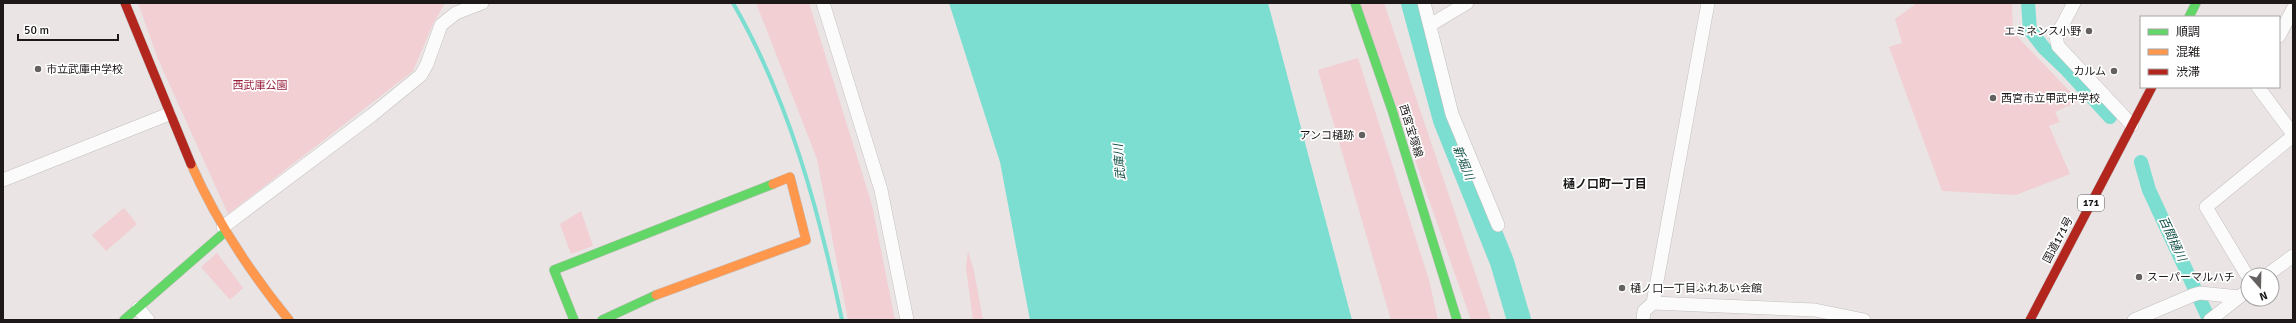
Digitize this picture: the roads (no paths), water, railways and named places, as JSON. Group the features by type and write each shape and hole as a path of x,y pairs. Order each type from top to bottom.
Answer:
{"main road":[{"path":"125,3 169,114 224,229 260,283 289,320"},
{"name":"西宮宝塚線","path":"1355,3 1392,110 1440,268 1458,320"},
{"path":"2189,16 2196,3"},
{"name":"国道171号","path":"2030,320 2151,88"},
{"path":"574,320 554,270 790,177 806,240 644,299 602,320"},
{"path":"124,320 224,229"},
{"name":"西宮宝塚線","path":"1440,268 1448,320"}],"street":[{"path":"224,229 372,115 421,75 427,64 441,25 456,13 482,3"},
{"path":"823,3 880,190 907,320"},
{"path":"1424,3 1440,73 1452,114 1498,225"},
{"path":"1430,25 1467,3"},
{"path":"1643,320 1644,311 1653,303 1708,3"},
{"path":"2074,3 2056,37 2058,46 2132,125"},
{"path":"2280,34 2293,9"},
{"path":"2242,267 2206,207 2293,135 2259,88"},
{"path":"3,180 169,114"},
{"path":"2278,267 2293,256"},
{"path":"2134,320 2197,294 2240,294"},
{"path":"2210,320 2240,296"},
{"path":"1653,303 1815,310 1864,320"},
{"path":"138,308 148,320"}],"water":[{"name":"武庫川","path":"949,3 1268,3 1352,320 1030,320 1000,162"}],"waterway":[{"path":"733,3 753,40 770,78 800,157 823,238 842,320"},
{"name":"新堀川","path":"1413,3 1445,120 1502,262 1519,320"},
{"name":"百間樋川","path":"2028,3 2030,30 2044,48 2067,70 2110,117"},
{"name":"百間樋川","path":"2141,162 2149,190 2207,315"}],"place":[{"name":"エミネンス小野","path":"2089,31"},
{"name":"市立武庫中学校","path":"38,69"},
{"name":"カルム","path":"2114,71"},
{"name":"西宮市立甲武中学校","path":"1993,98"},
{"name":"アンコ樋跡","path":"1362,135"},
{"name":"スーパーマルハチ","path":"2139,277"},
{"name":"樋ノ口一丁目ふれあい会館","path":"1622,288"}],"district":[{"name":"樋ノ口町一丁目","path":"1605,184"}],"park label":[{"name":"西武庫公園","path":"260,85"}]}
